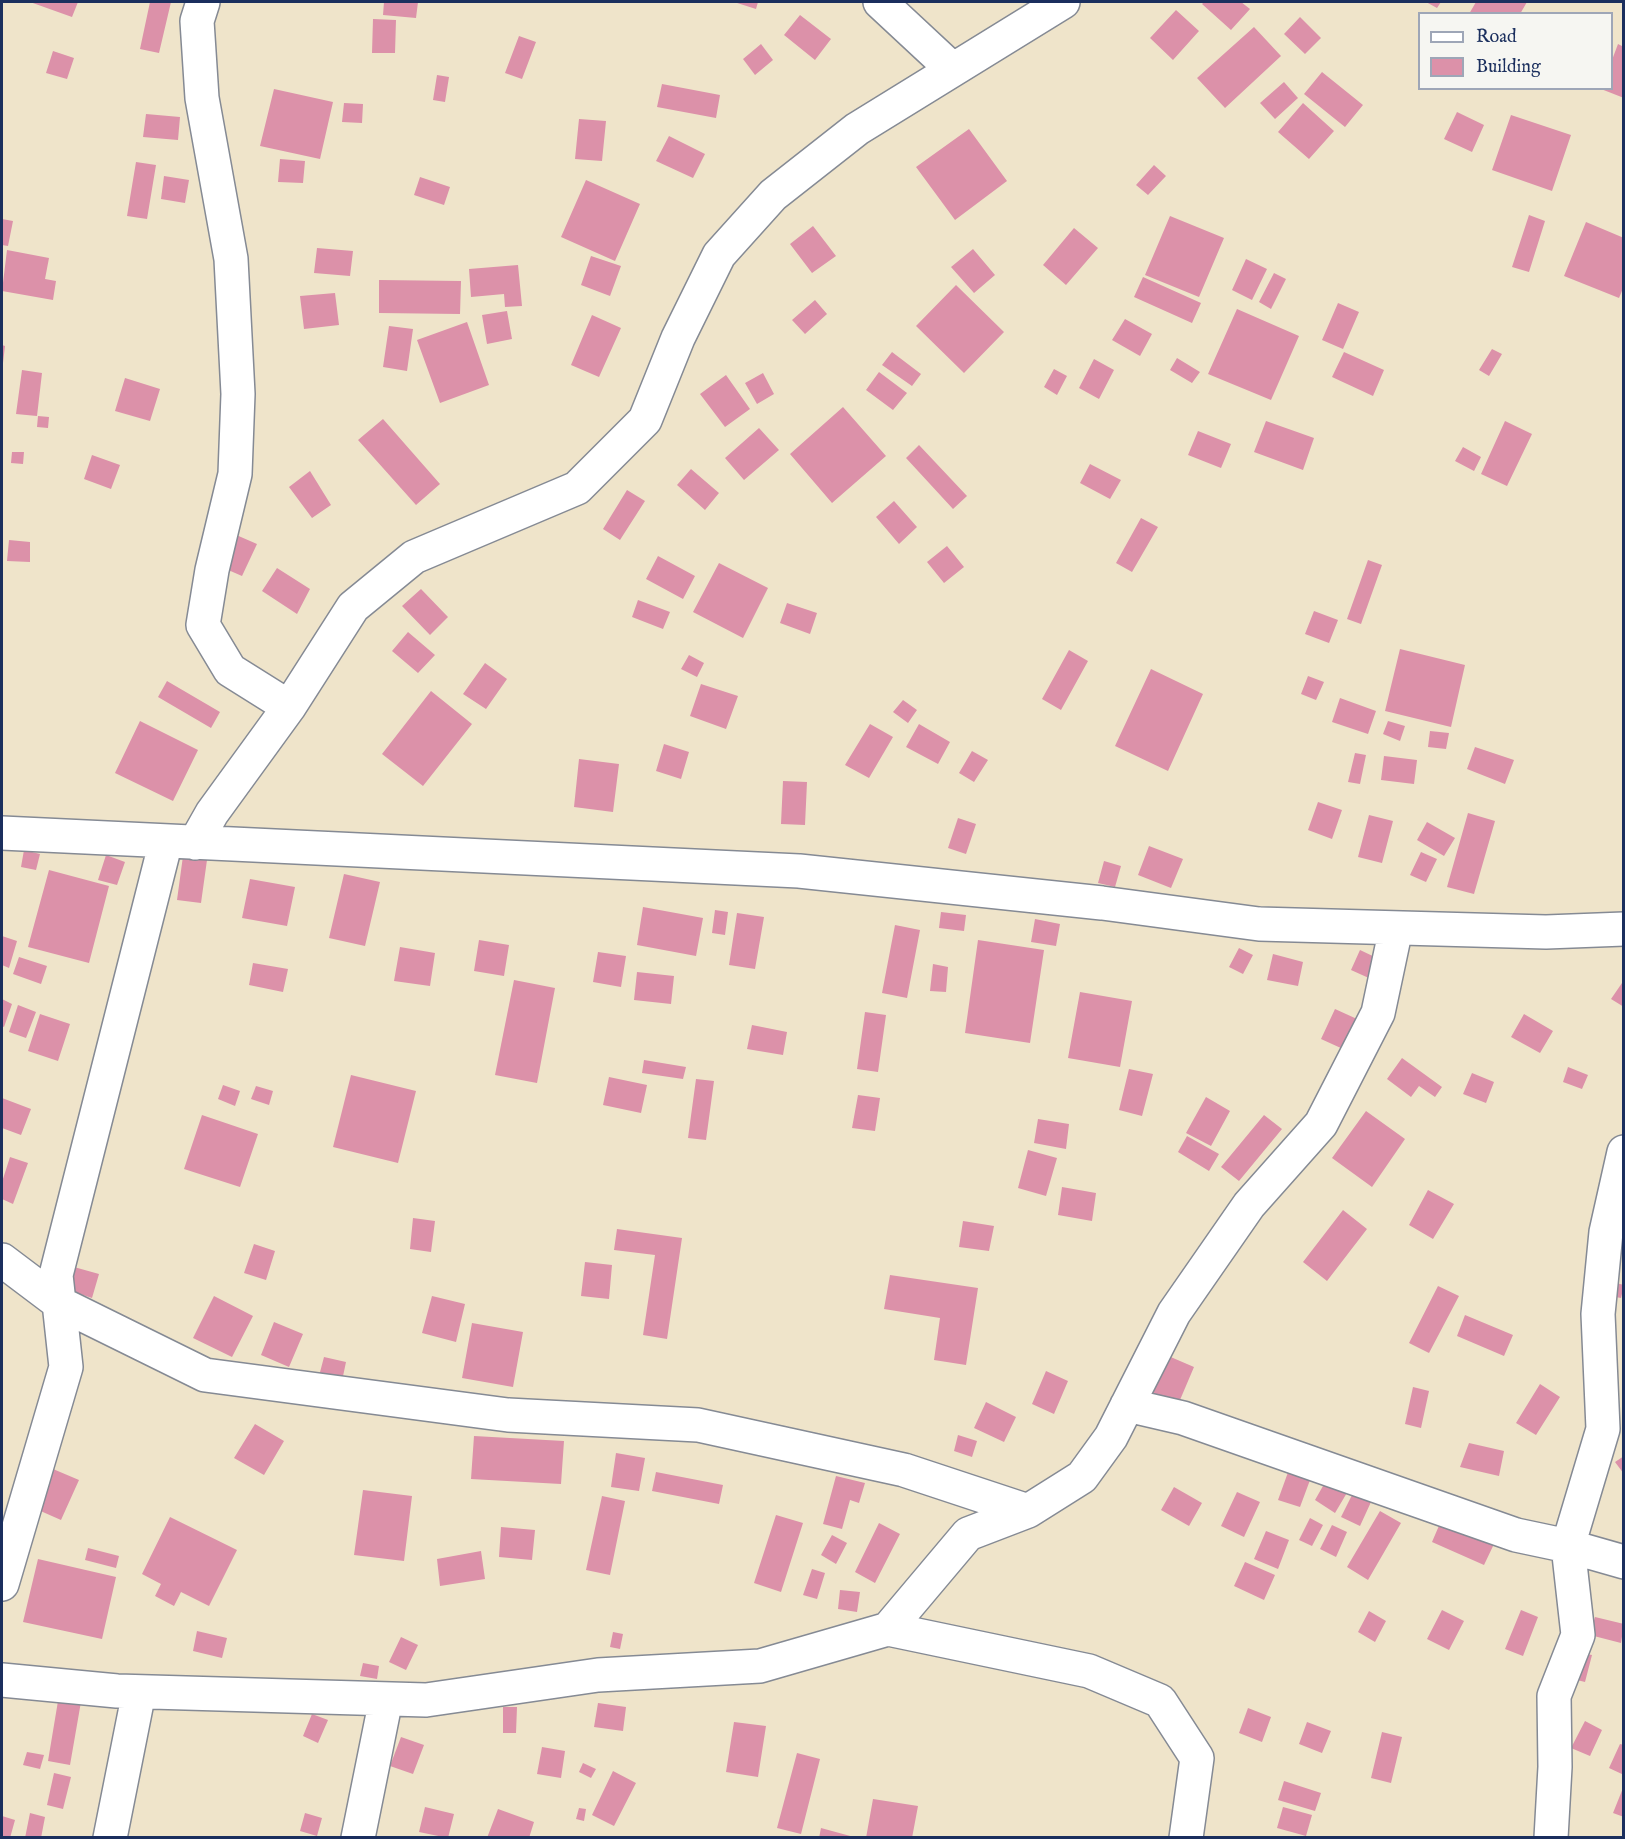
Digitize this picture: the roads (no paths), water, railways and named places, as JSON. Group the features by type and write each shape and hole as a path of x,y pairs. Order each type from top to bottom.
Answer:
{"street":[{"path":"203,2 197,21 202,98 231,259 238,394 235,474 212,570 203,625 230,670 289,707"},
{"path":"880,2 952,69"},
{"path":"2,1584 66,1367 56,1275 181,842 212,813 289,707 353,607 414,557 577,488 645,420 678,338 719,255 773,195 848,136 952,69 1063,2"},
{"path":"2,833 799,871 1102,903 1259,924 1546,932 1623,929"},
{"path":"888,1629 968,1534 1028,1510 1082,1478 1111,1437 1174,1313 1242,1215 1321,1124 1378,1012 1396,928"},
{"path":"1551,1838 1556,1767 1554,1696 1578,1635 1568,1546 1603,1429 1598,1314 1606,1232 1623,1152"},
{"path":"2,1260 59,1303 205,1375 508,1415 698,1425 904,1470 1028,1510"},
{"path":"1127,1405 1194,1422 1516,1535 1568,1546 1623,1562"},
{"path":"2,1680 139,1692 426,1700 598,1675 759,1666 888,1629 1089,1671 1160,1701 1197,1758 1186,1838"},
{"path":"110,1838 139,1692"},
{"path":"358,1838 386,1699"}]}
